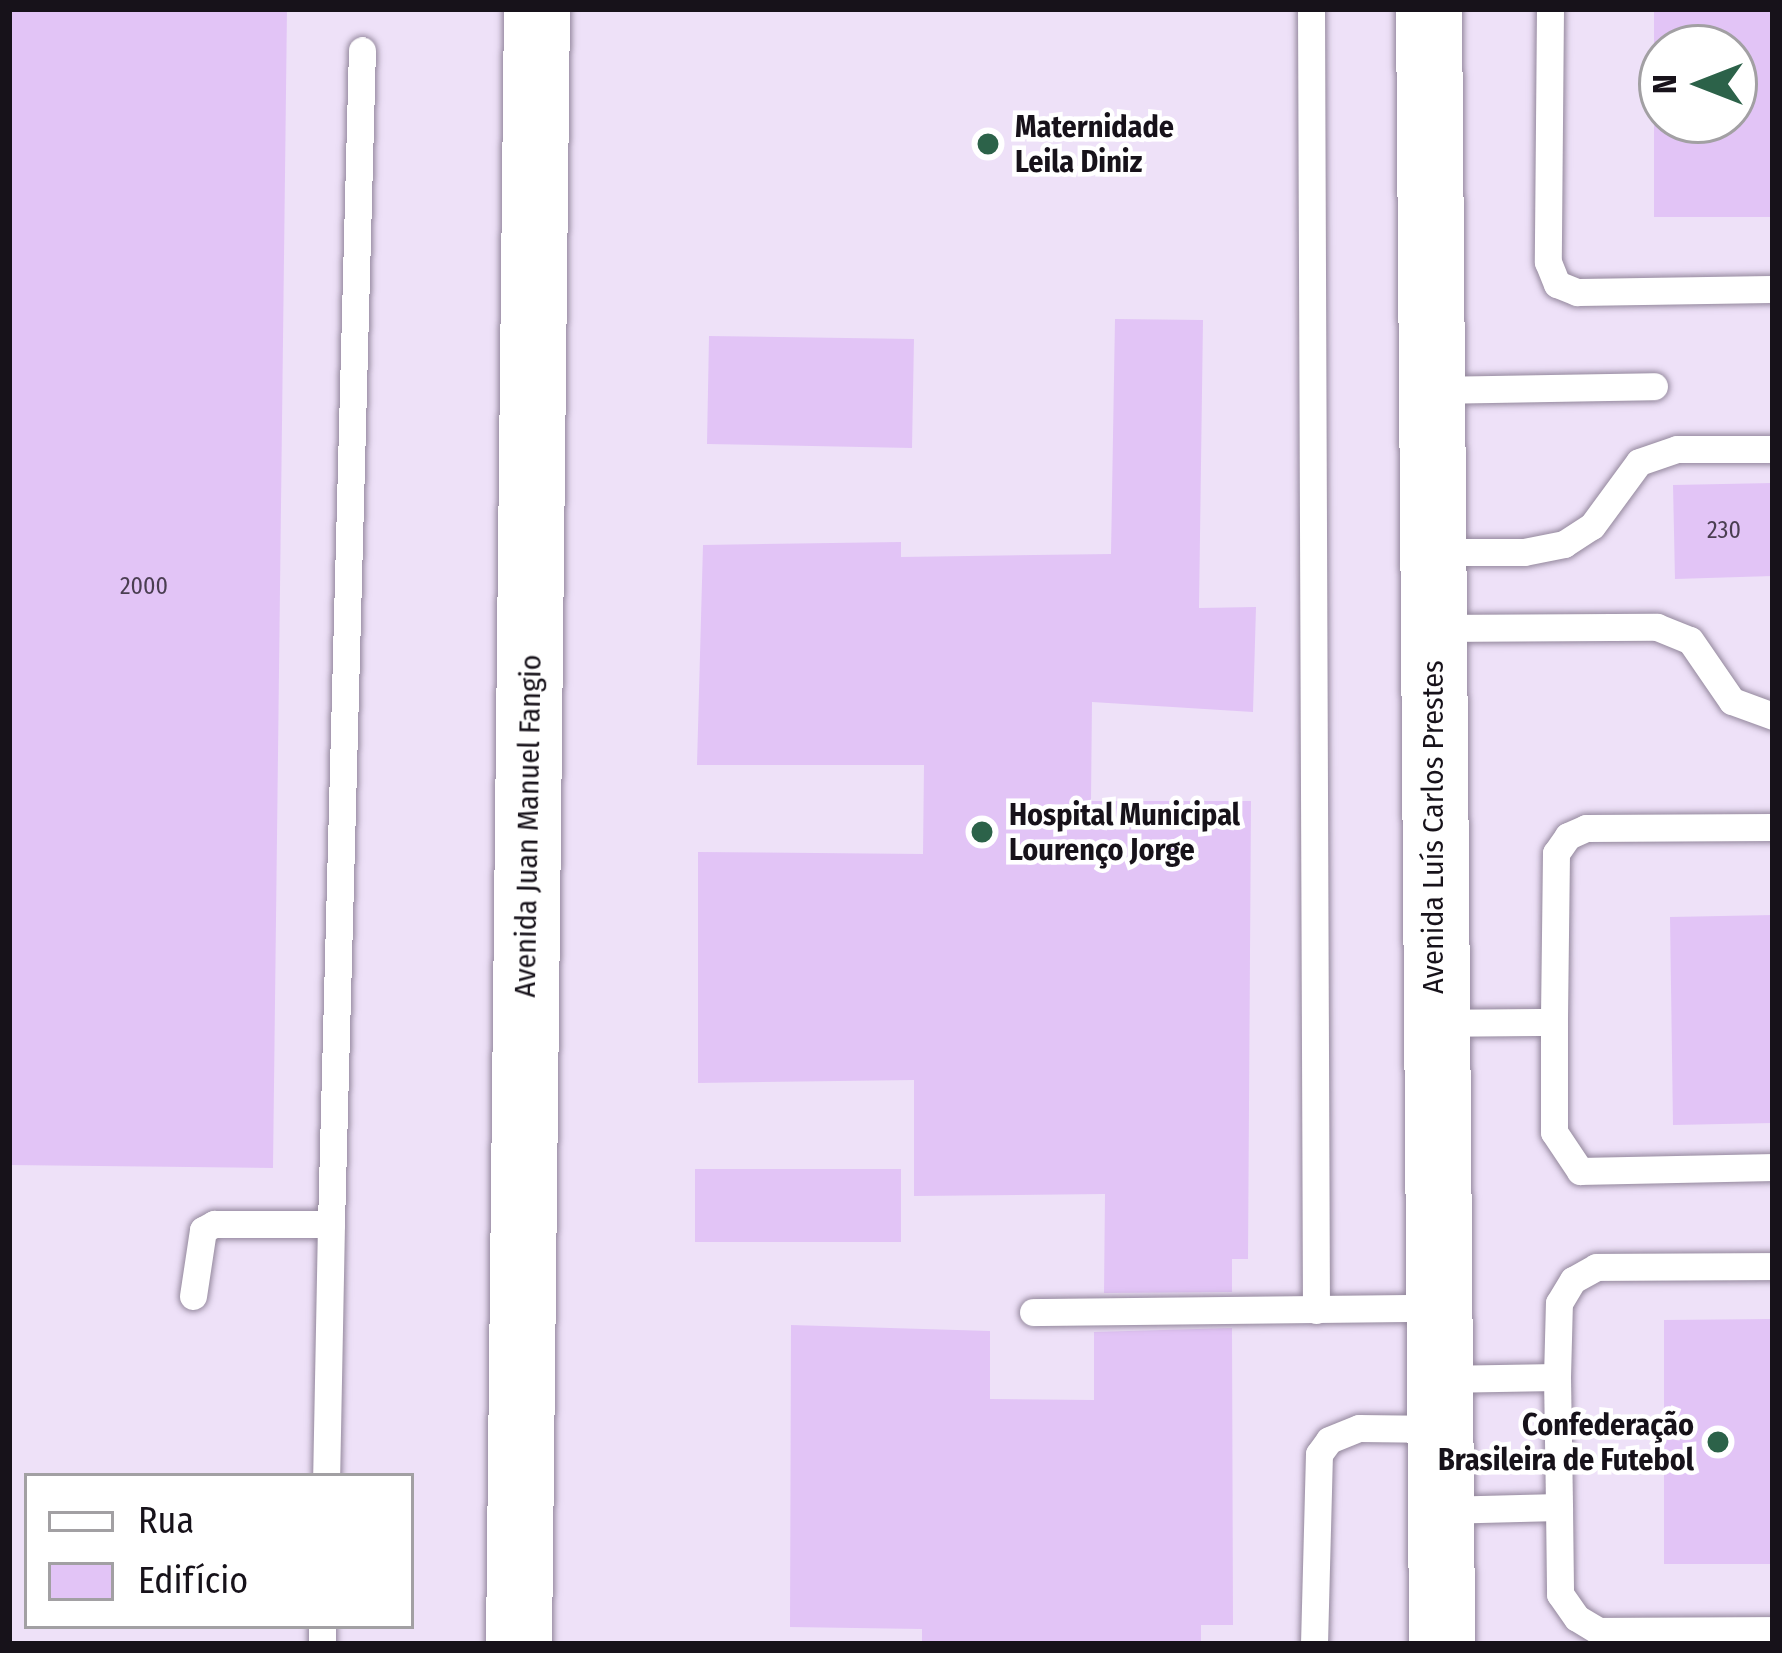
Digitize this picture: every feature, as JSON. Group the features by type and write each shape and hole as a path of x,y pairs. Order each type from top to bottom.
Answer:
{"street":[{"name":"Avenida Juan Manuel Fangio","path":"519,1644 537,9"},
{"name":"Avenida Luís Carlos Prestes","path":"1429,9 1433,1023 1442,1644"}],"lane":[{"path":"1311,9 1316,1310"},
{"path":"1550,9 1548,262 1557,284 1577,292 1773,289"},
{"path":"326,1473 362,50"},
{"path":"1432,390 1654,386"},
{"path":"1432,552 1524,552 1564,544 1592,526 1639,462 1677,449 1773,449"},
{"path":"1432,628 1657,627 1690,640 1732,701 1773,716"},
{"path":"1773,827 1586,828 1568,836 1556,853 1554,1022 1554,1132 1580,1171 1773,1167"},
{"path":"1433,1023 1554,1022"},
{"path":"194,1296 203,1230 214,1223 331,1224"},
{"path":"1773,1266 1596,1267 1573,1280 1559,1303 1557,1377 1560,1594 1577,1618 1599,1631 1773,1630"},
{"path":"1034,1312 1440,1308"},
{"path":"1314,1644 1319,1454 1329,1440 1441,1404 1557,1377"},
{"path":"1441,1510 1559,1507"}],"building":[{"path":"9,9 287,9 273,1168 9,1165"},
{"path":"1654,9 1773,9 1773,217 1654,217 1654,144 1758,144 1758,24 1654,24"},
{"path":"1115,319 1203,320 1199,608 1256,607 1253,712 1092,702 1091,801 1251,801 1248,1259 1232,1259 1232,1292 1104,1293 1105,1194 914,1196 914,1080 698,1083 698,852 923,854 924,765 697,765 703,545 901,542 901,557 1111,554"},
{"path":"709,336 914,339 912,448 707,444"},
{"path":"1773,483 1773,576 1675,579 1673,485"},
{"path":"1773,915 1773,1123 1673,1125 1670,917"},
{"path":"695,1169 901,1169 901,1242 695,1242"},
{"name":"Confederação Brasileira de Futebol","path":"1773,1319 1773,1564 1664,1564 1664,1320"},
{"path":"791,1325 990,1331 990,1399 1094,1400 1094,1332 1232,1328 1233,1625 1201,1625 1201,1644 922,1644 922,1629 790,1627"}],"place":[{"name":"Maternidade Leila Diniz","path":"988,144"},
{"name":"Hospital Municipal Lourenço Jorge","path":"982,832"},
{"name":"Confederação Brasileira de Futebol","path":"1718,1442"}]}
